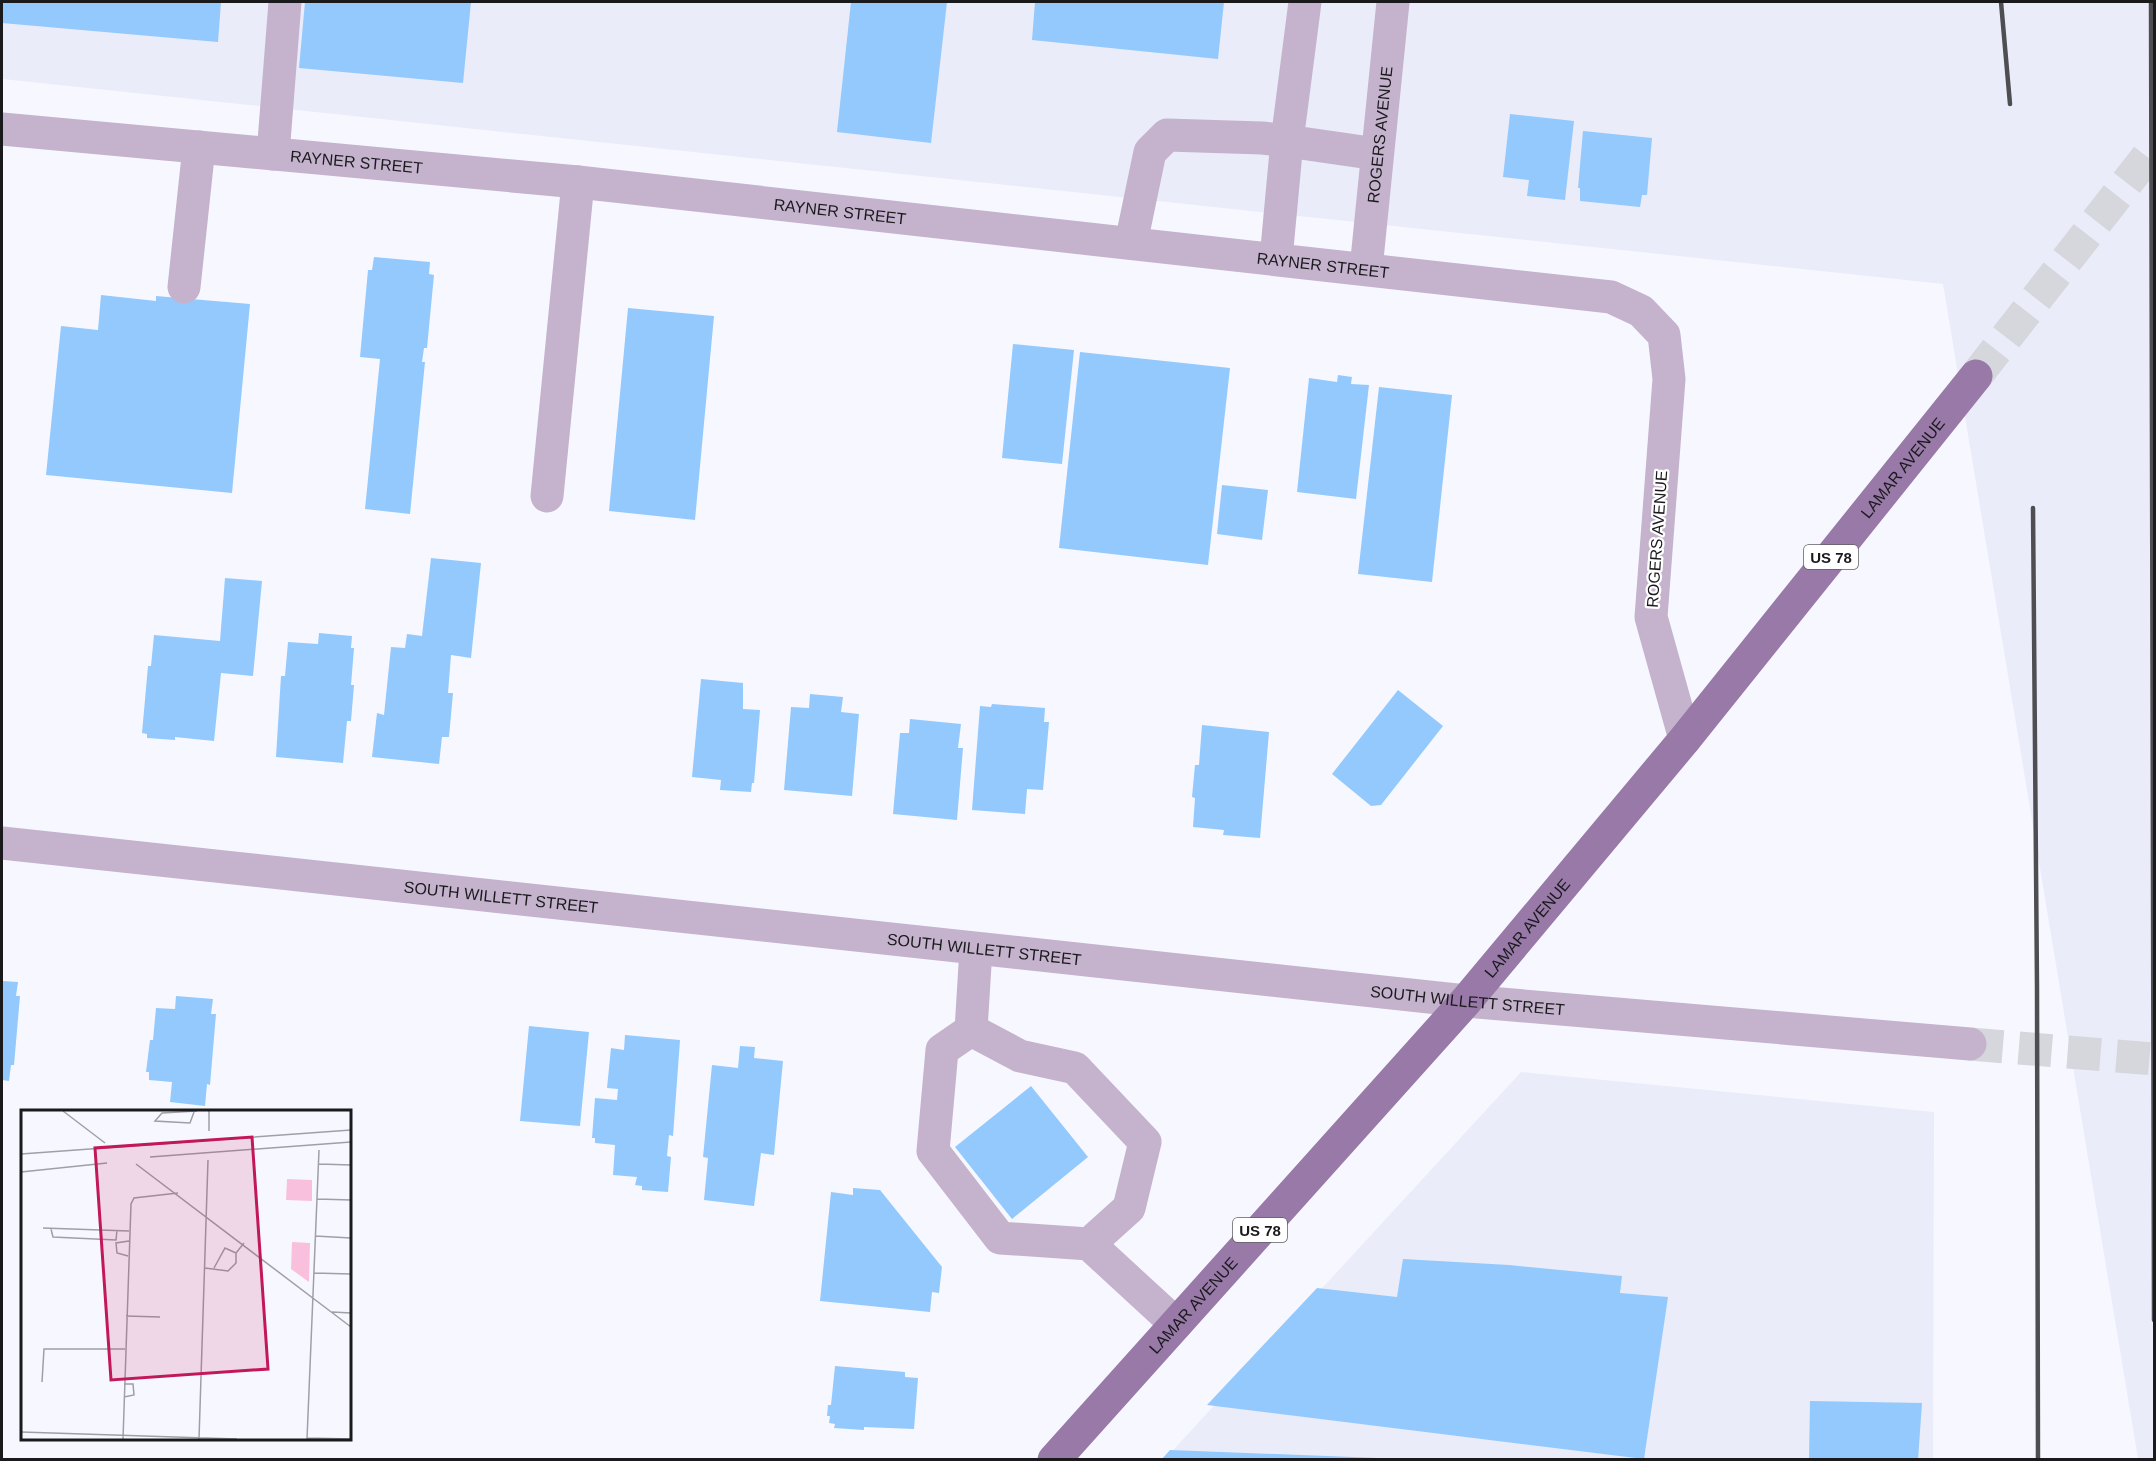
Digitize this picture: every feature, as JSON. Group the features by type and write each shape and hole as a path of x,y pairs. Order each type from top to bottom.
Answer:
{"main road":[{"name":"LAMAR AVENUE","path":"1054,1460 1466,1001 1685,739 1976,376"}],"street":[{"path":"273,154 285,2"},
{"path":"1276,259 1287,141 1305,2"},
{"name":"ROGERS AVENUE","path":"1366,269 1392,2"},
{"name":"RAYNER STREET","path":"2,129 578,182 1611,297 1641,311 1664,335"},
{"path":"1131,243 1150,152 1167,135 1262,138 1377,154"},
{"path":"184,287 199,147"},
{"path":"547,496 578,182"},
{"name":"ROGERS AVENUE","path":"1664,335 1669,379 1651,617 1685,739"},
{"name":"SOUTH WILLETT STREET","path":"2,843 1466,1001 1970,1044"},
{"path":"971,1030 976,948"},
{"path":"971,1030 942,1050 933,1151 1000,1238 1089,1244 1176,1323"},
{"path":"971,1030 1020,1056 1075,1068 1144,1142 1129,1208 1089,1244"}],"shaded area":[{"path":"2,2 2154,2 2154,1459 2138,1459 1943,284 2,79"},
{"path":"1521,1072 1934,1112 1933,1459 1164,1460"}],"building":[{"path":"2,2 221,2 218,42 2,23"},
{"path":"305,2 471,2 463,83 299,68"},
{"path":"851,2 947,2 931,143 837,132"},
{"path":"1035,2 1224,2 1218,59 1032,40"},
{"path":"1510,114 1574,121 1565,200 1527,196 1529,180 1503,177"},
{"path":"1583,131 1652,138 1647,195 1642,195 1640,207 1580,201 1580,188 1578,188"},
{"path":"374,257 430,262 429,274 434,275 427,348 424,348 422,362 425,362 410,514 365,509 380,359 360,357 368,270 372,270"},
{"path":"101,295 156,301 156,296 250,304 232,493 46,475 61,326 98,330"},
{"path":"628,308 714,316 695,520 609,511"},
{"path":"1013,344 1074,350 1062,464 1002,458"},
{"path":"1080,352 1230,368 1208,565 1059,548"},
{"path":"1338,375 1352,377 1351,384 1369,385 1356,499 1297,492 1309,378 1337,382"},
{"path":"1379,387 1452,395 1432,582 1358,574"},
{"path":"1222,485 1268,490 1262,540 1217,534"},
{"path":"431,558 481,563 471,658 451,655 448,693 453,693 449,737 442,737 439,764 372,757 377,713 384,715 391,647 405,648 407,634 422,636"},
{"path":"225,578 262,581 253,676 221,673 214,741 175,737 175,740 147,738 147,734 142,733 148,666 151,666 154,635 220,641"},
{"path":"319,633 352,636 351,648 354,648 351,685 354,685 351,721 347,721 343,763 276,757 281,676 285,676 288,642 318,644"},
{"path":"701,679 743,683 743,709 760,710 754,783 752,783 751,792 720,790 721,780 692,777"},
{"path":"1398,690 1443,726 1381,805 1371,806 1332,774"},
{"path":"810,694 843,697 841,712 859,714 852,796 784,790 791,707 809,708"},
{"path":"992,704 1045,708 1044,722 1049,722 1043,790 1027,789 1025,814 972,810 980,706 991,707"},
{"path":"910,719 961,724 958,748 963,748 957,820 893,814 900,733 909,733"},
{"path":"1202,725 1269,732 1260,838 1223,835 1224,830 1193,827 1195,798 1192,797 1195,765 1199,765"},
{"path":"2,981 18,982 16,996 20,996 14,1065 11,1065 9,1081 2,1080"},
{"path":"176,996 213,999 211,1014 216,1014 210,1085 207,1084 205,1106 170,1102 172,1082 149,1080 149,1072 146,1072 150,1040 153,1040 156,1008 175,1009"},
{"path":"529,1026 589,1032 580,1126 520,1121"},
{"path":"625,1035 680,1040 673,1136 669,1135 667,1156 671,1157 668,1192 642,1190 642,1186 635,1185 637,1177 613,1175 615,1145 595,1143 595,1138 592,1138 595,1098 617,1100 618,1089 607,1088 611,1048 624,1050"},
{"path":"740,1046 755,1047 754,1058 783,1061 774,1155 761,1153 754,1206 704,1200 708,1158 703,1157 712,1065 738,1068"},
{"path":"1031,1086 1088,1157 1012,1219 955,1147"},
{"path":"853,1188 880,1190 942,1267 939,1293 932,1292 930,1312 820,1301 831,1192 853,1195"},
{"path":"1403,1259 1509,1265 1622,1276 1620,1293 1668,1297 1644,1459 1207,1405 1317,1288 1397,1297"},
{"path":"835,1366 905,1372 905,1377 918,1378 914,1429 834,1428 835,1424 829,1423 830,1416 827,1416 828,1405 831,1405"},
{"path":"1810,1401 1922,1403 1918,1460 1809,1460"},
{"path":"1170,1450 1378,1458 1378,1460 1161,1460"}],"tunnel":[{"path":"1976,376 2154,148"},
{"path":"1970,1044 2154,1059"}],"railway":[{"path":"2001,2 2010,104"},
{"path":"2151,2 2154,1320"},
{"path":"2033,508 2038,1460"}]}
